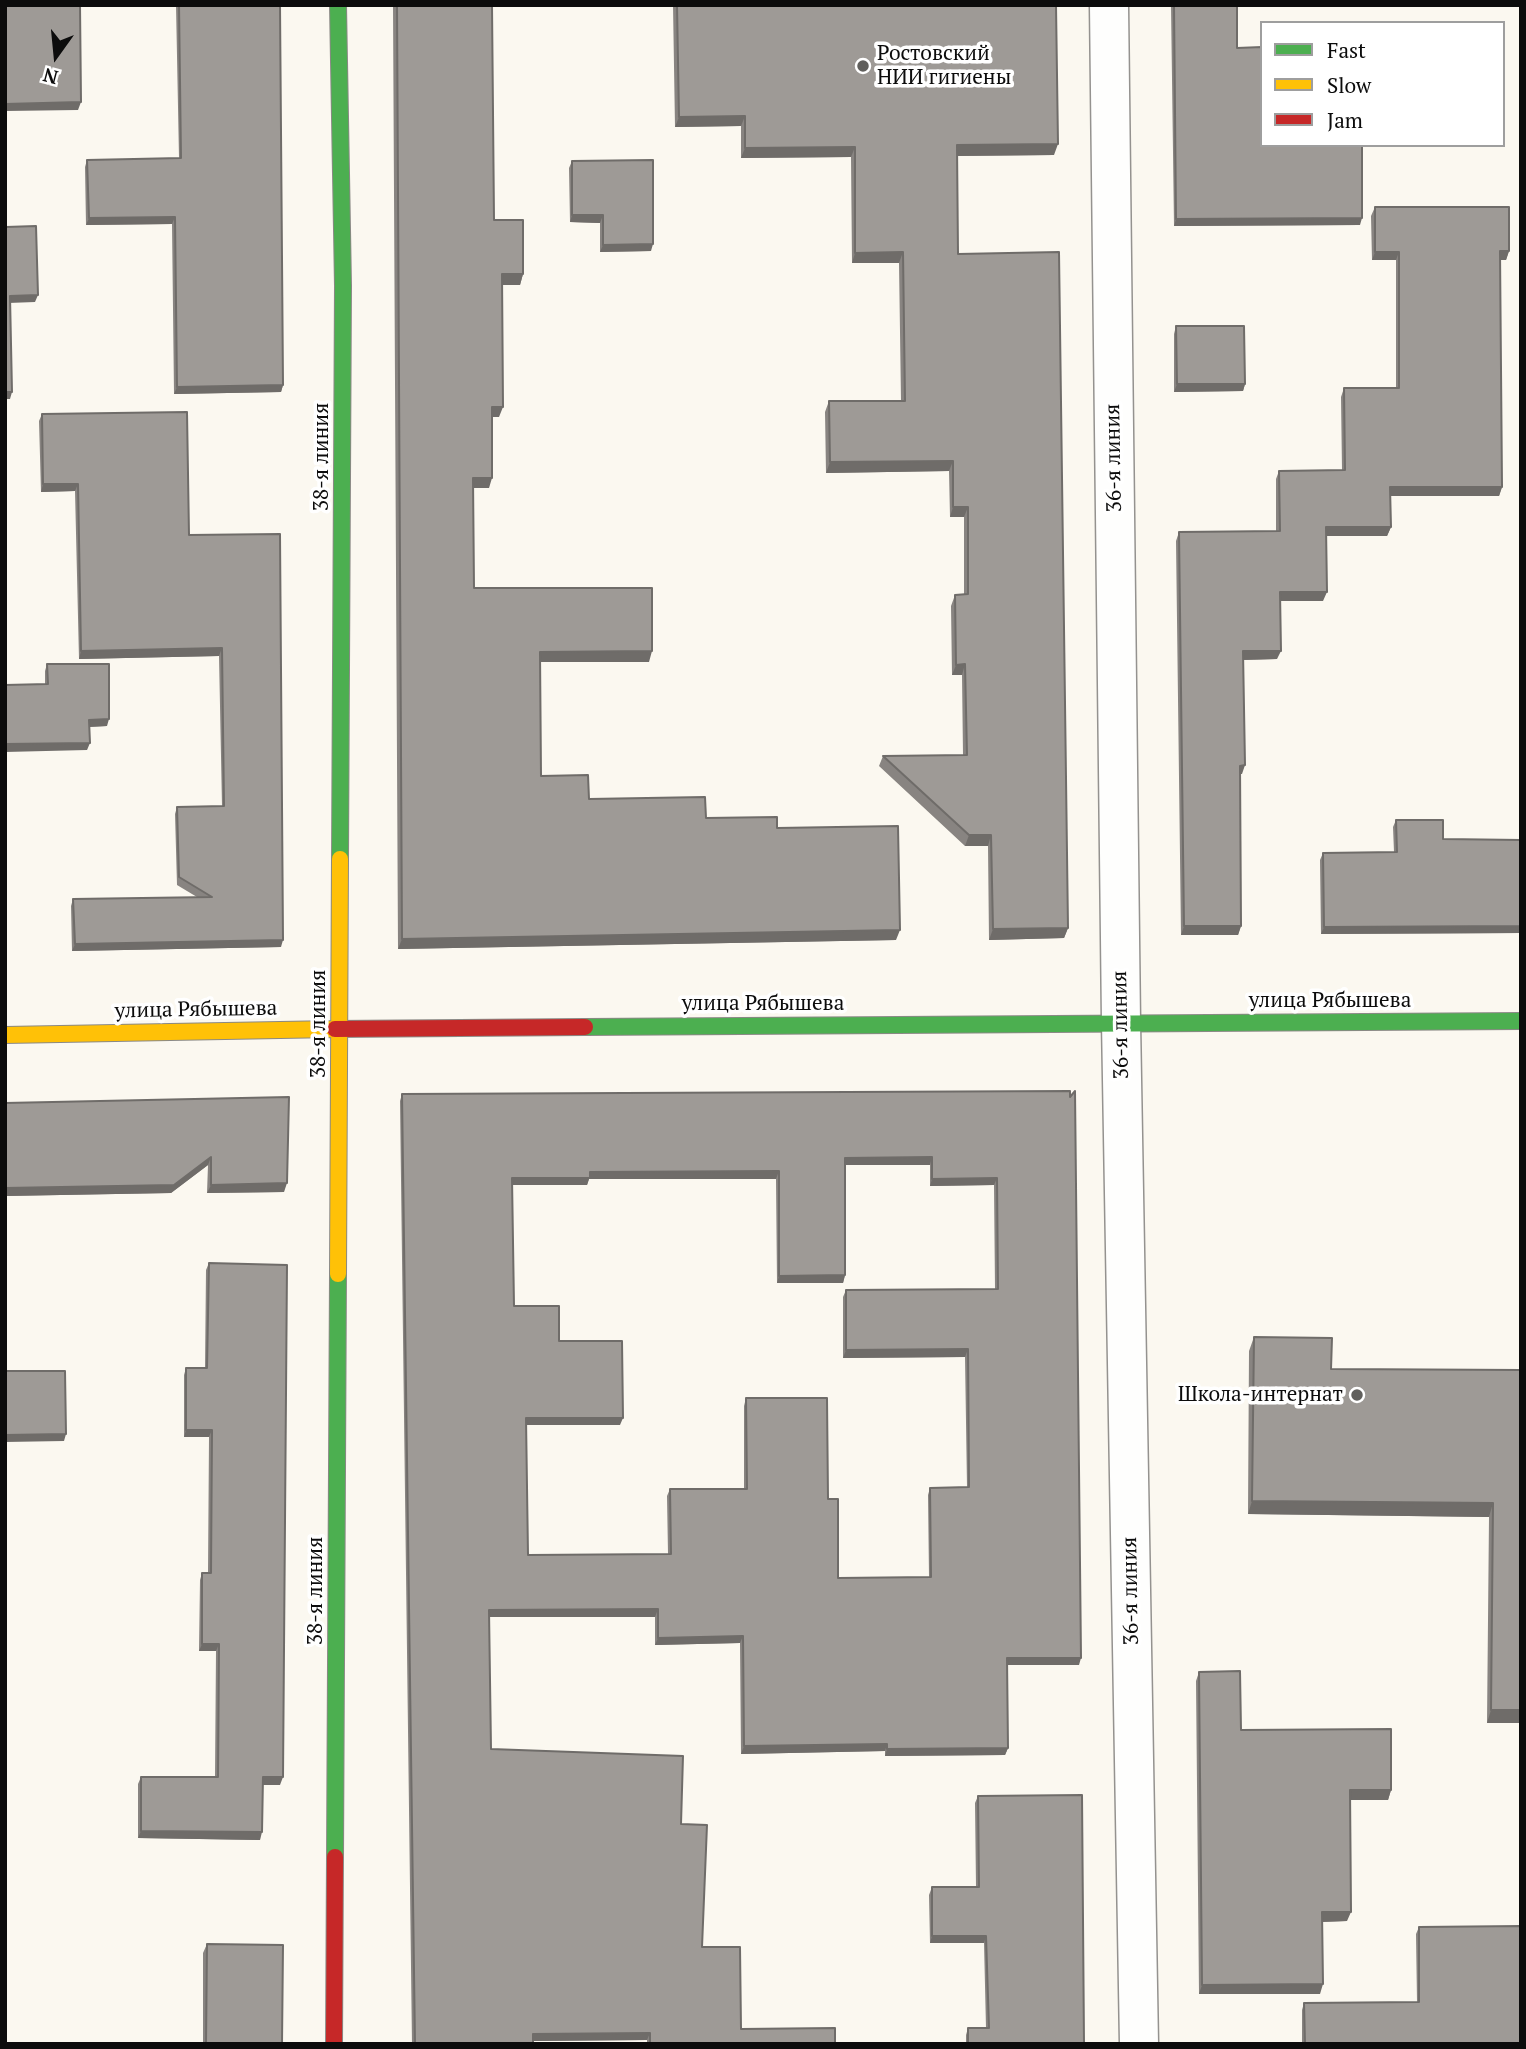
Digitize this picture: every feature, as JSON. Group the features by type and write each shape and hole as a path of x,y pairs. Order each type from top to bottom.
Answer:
{"street":[{"name":"38-я линия","path":"334,2044 344,286 338,5"},
{"name":"36-я линия","path":"1109,5 1121,1022 1139,2044"},
{"name":"улица Рябышева","path":"5,1035 340,1029 1521,1021"}],"building":[{"path":"5,5 80,5 81,102 5,104"},
{"path":"179,5 280,5 283,385 177,387 175,217 89,218 87,160 181,158"},
{"path":"397,5 492,5 494,220 523,220 523,274 502,274 503,407 492,407 492,478 473,478 474,588 652,588 652,651 540,652 541,776 588,775 589,799 705,797 706,818 777,817 777,828 898,826 900,930 402,939"},
{"path":"677,5 1056,5 1058,144 957,145 958,254 1059,252 1068,928 993,929 991,835 969,835 883,756 967,755 965,664 956,665 955,595 968,594 968,507 953,507 953,461 830,462 829,401 905,401 903,252 855,253 855,147 745,148 745,116 679,117"},
{"path":"1174,5 1237,5 1237,48 1260,47 1260,147 1362,147 1362,218 1176,219"},
{"path":"653,160 653,244 603,245 603,215 572,215 572,161"},
{"path":"5,191 6,227 36,226 38,295 10,296 12,392 5,392"},
{"path":"1375,207 1509,207 1509,251 1500,251 1502,487 1390,487 1391,527 1326,527 1327,592 1280,592 1281,651 1243,651 1245,765 1240,766 1241,926 1184,926 1179,532 1280,531 1279,471 1345,470 1344,388 1399,388 1399,252 1375,252"},
{"path":"1176,326 1244,326 1245,384 1177,384"},
{"path":"187,412 189,535 280,534 283,940 75,944 73,899 212,897 179,877 177,807 224,806 222,648 81,651 78,484 43,484 42,414"},
{"path":"47,664 109,664 109,719 89,720 90,743 5,744 5,685 48,684"},
{"path":"1396,820 1443,820 1443,839 1521,840 1521,926 1324,927 1323,853 1397,852"},
{"path":"1070,1091 1070,1097 1075,1091 1081,1658 1007,1658 1008,1748 887,1749 887,1744 744,1746 743,1636 658,1638 658,1609 489,1610 491,1749 683,1756 681,1824 707,1825 702,1947 740,1947 741,2029 835,2028 835,2044 650,2044 650,2033 533,2034 533,2044 415,2044 402,1094","holes":["932,1157 932,1179 997,1178 998,1289 846,1290 846,1350 968,1349 969,1487 930,1488 931,1577 838,1578 838,1499 828,1499 827,1398 746,1398 747,1489 670,1489 671,1554 528,1555 526,1418 623,1418 622,1341 559,1341 559,1306 514,1306 512,1178 590,1178 590,1172 779,1171 779,1276 845,1275 845,1158"]},
{"path":"289,1097 287,1183 211,1185 211,1157 174,1185 5,1188 5,1103"},
{"path":"209,1263 287,1265 283,1777 263,1777 262,1832 141,1831 141,1777 218,1777 219,1644 202,1644 202,1573 211,1573 212,1430 186,1430 186,1368 207,1368"},
{"path":"1254,1337 1332,1338 1331,1369 1521,1370 1521,1710 1491,1710 1493,1503 1252,1501"},
{"path":"5,1371 65,1371 66,1434 5,1435"},
{"path":"1240,1671 1241,1730 1391,1729 1391,1790 1350,1790 1351,1912 1322,1912 1323,1984 1202,1985 1199,1672"},
{"path":"1082,1795 1084,2044 968,2044 968,2028 989,2028 986,1936 932,1936 932,1887 979,1887 978,1796"},
{"path":"1521,1926 1521,2044 1305,2044 1304,2003 1419,2002 1419,1927"},
{"path":"207,1944 283,1945 282,2044 206,2044"}],"traffic: fast":[{"path":"338,5 343,286 340,859"},
{"path":"585,1027 1521,1021"},
{"path":"335,1857 338,1274"}],"traffic: slow":[{"path":"338,1274 340,859"},
{"path":"5,1035 335,1029"}],"traffic: jam":[{"path":"335,1029 585,1027"},
{"path":"334,2044 335,1857"}],"place":[{"name":"Ростовский НИИ гигиены","path":"863,66"},
{"name":"Школа-интернат","path":"1357,1395"}]}
